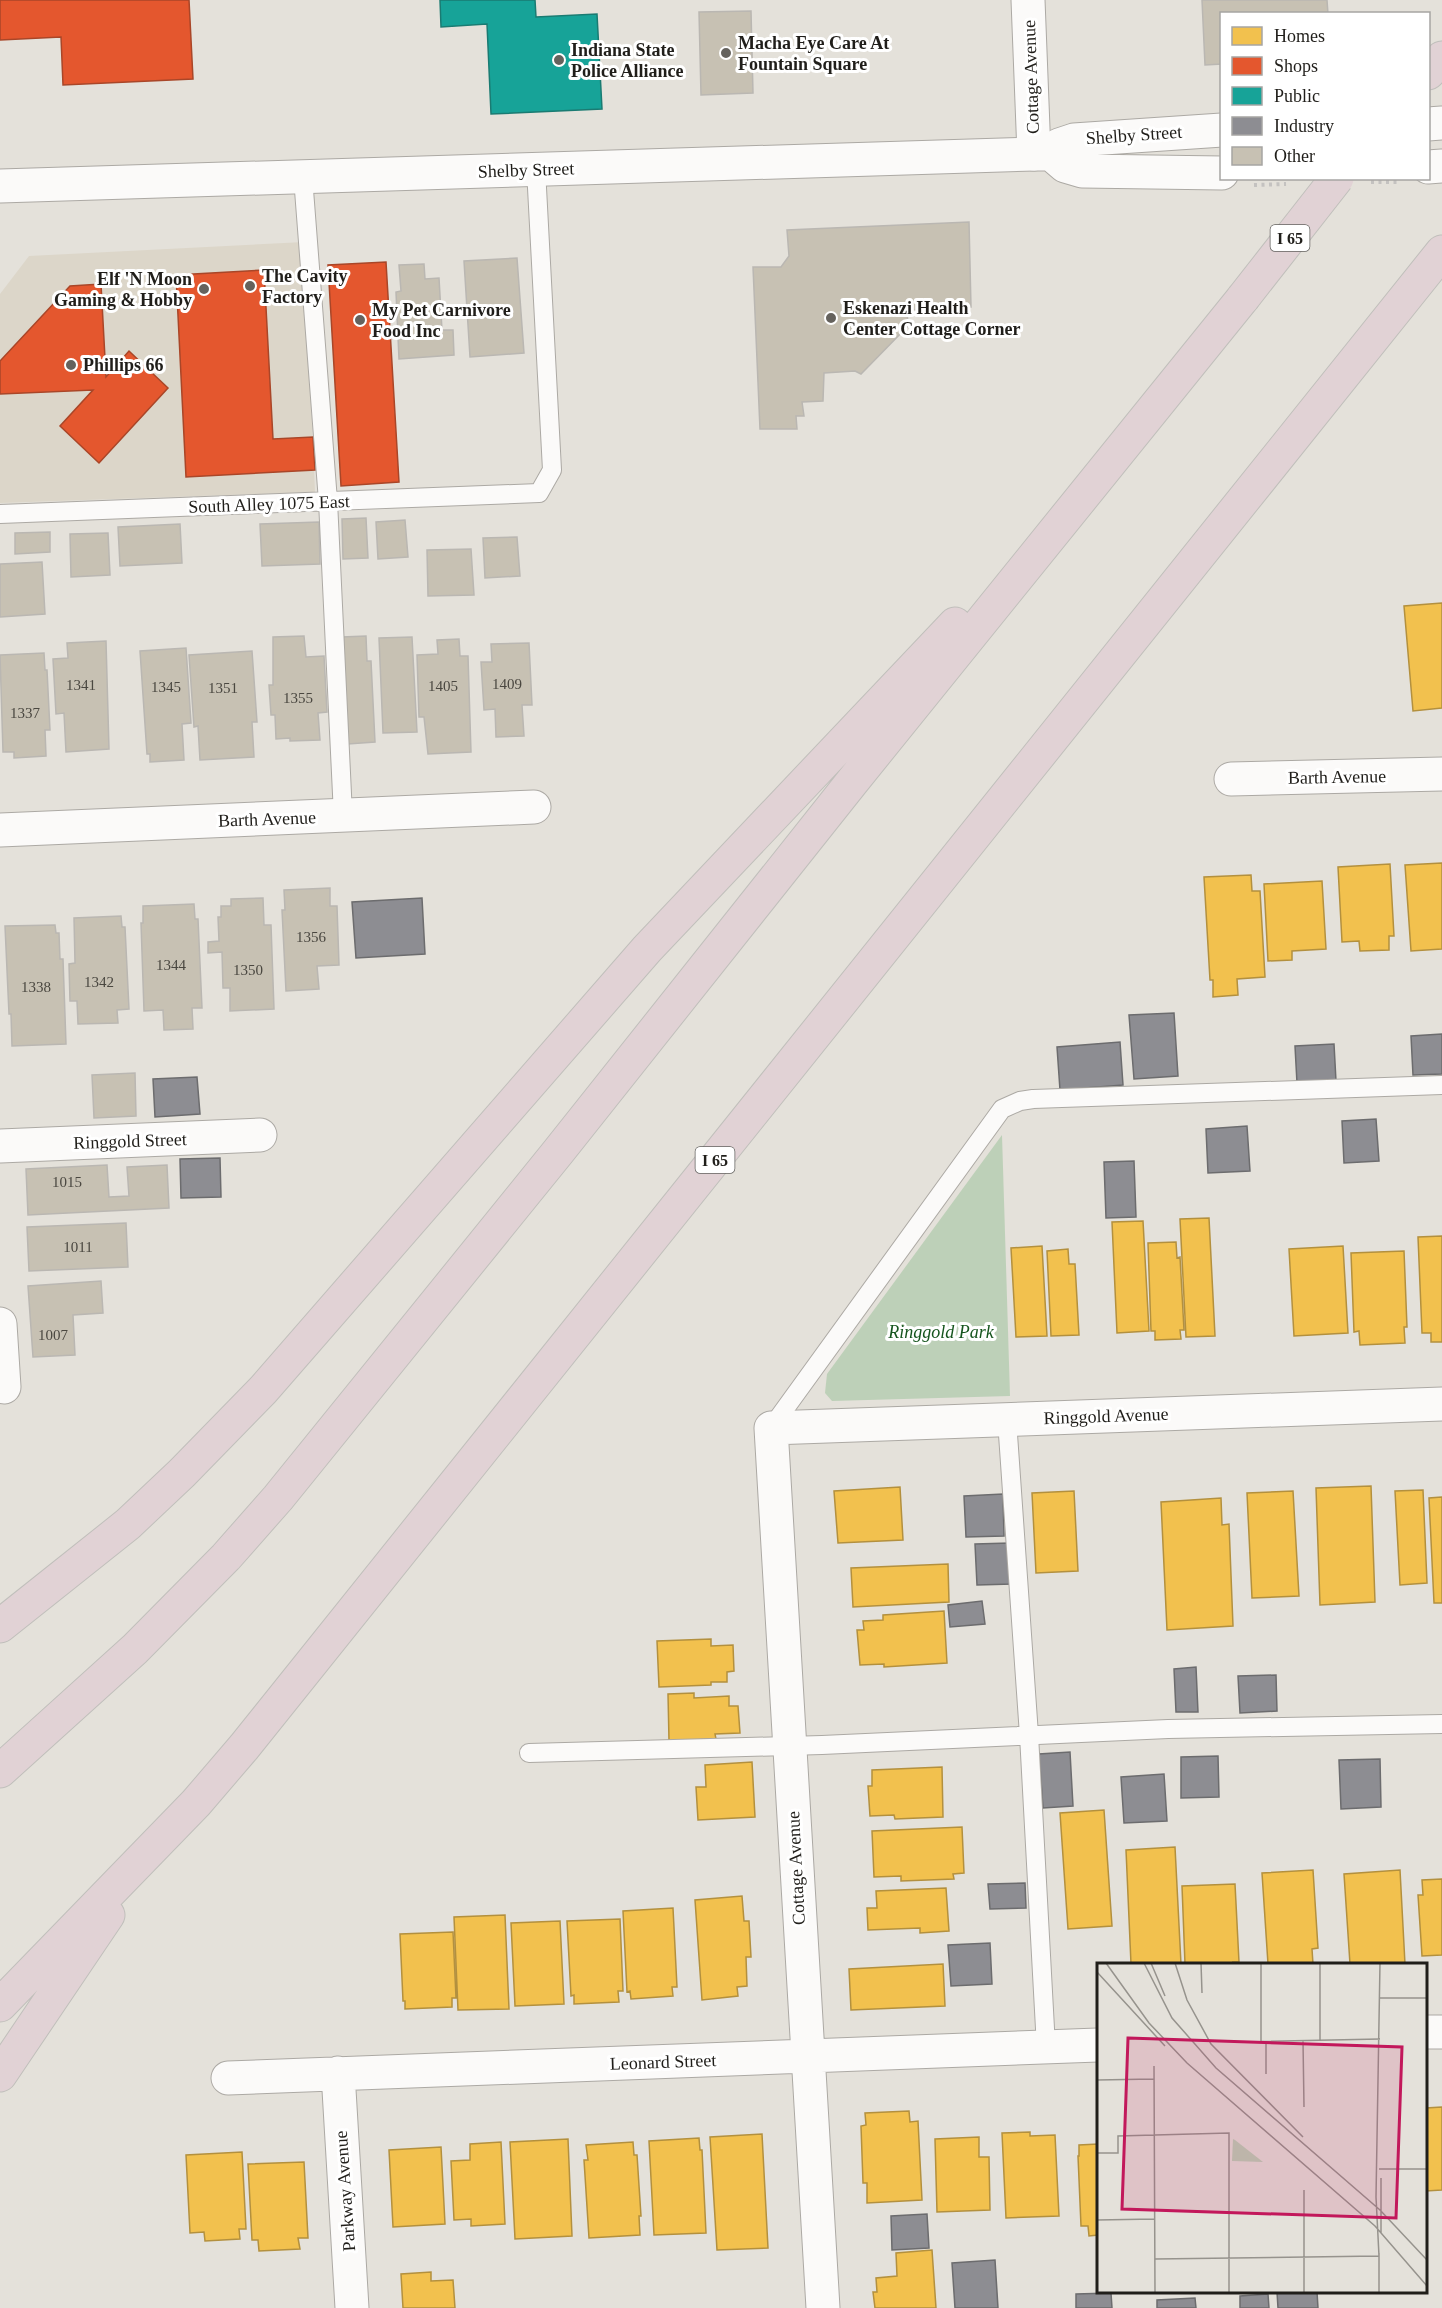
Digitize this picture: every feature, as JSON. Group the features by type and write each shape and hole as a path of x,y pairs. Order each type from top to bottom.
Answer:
{"highway":[{"path":"1430,71 1442,58"},
{"name":"I 65","path":"0,1771 135,1650 226,1557 278,1497 580,1125 1335,180"},
{"name":"I 65","path":"0,2005 196,1803 285,1697 1442,252"},
{"path":"0,1626 128,1524 182,1473 263,1390 647,949 1132,437"},
{"path":"0,2075 155,1846"}],"street":[{"name":"Cottage Avenue","path":"1028,0 1043,154"},
{"name":"Shelby Street","path":"0,186 1043,154 1074,140 1220,130"},
{"name":"Shelby Street","path":"1043,154 1065,166 1082,171 1220,173"},
{"name":"Barth Avenue","path":"1231,779 1442,774"},
{"name":"Barth Avenue","path":"0,830 534,807"},
{"name":"Ringgold Street","path":"0,1146 260,1136"},
{"path":"0,1324 2,1389"},
{"name":"Ringgold Avenue","path":"771,1428 1442,1404"},
{"name":"Cottage Avenue","path":"771,1428 822,2308"},
{"name":"Leonard Street","path":"228,2078 1097,2045"},
{"name":"Parkway Avenue","path":"338,2073 352,2308"}],"lane":[{"name":"South Alley 1075 East","path":"0,514 539,494 552,470 536,169"},
{"path":"303,177 328,501 343,815"},
{"path":"771,1428 1002,1109 1020,1101 1033,1099 1442,1085"},
{"path":"1007,1420 1029,1735 1046,2047"},
{"path":"529,1753 790,1746 1168,1729 1442,1724"}],"shaded area":[{"path":"304,242 315,492 0,503 0,294 29,256"}],"green space":[{"name":"Ringgold Park","path":"1002,1135 1010,1396 832,1401 825,1393 827,1374"}],"building: Homes":[{"path":"1442,603 1442,708 1413,711 1404,606"},
{"path":"1442,863 1442,949 1411,951 1405,865"},
{"path":"1390,864 1394,936 1389,936 1389,950 1360,951 1359,941 1342,942 1338,867"},
{"path":"1251,875 1252,891 1260,891 1265,977 1237,979 1238,995 1213,997 1204,877"},
{"path":"1322,881 1326,949 1292,951 1292,960 1268,961 1264,884"},
{"path":"1209,1218 1215,1336 1186,1337 1180,1219"},
{"path":"1143,1221 1149,1331 1117,1333 1112,1222"},
{"path":"1442,1236 1442,1342 1431,1342 1431,1333 1422,1333 1418,1237"},
{"path":"1176,1242 1177,1258 1180,1257 1184,1330 1180,1330 1181,1339 1155,1340 1155,1331 1151,1331 1148,1243"},
{"path":"1042,1246 1047,1336 1016,1337 1011,1248"},
{"path":"1343,1246 1348,1333 1294,1336 1289,1249"},
{"path":"1068,1249 1069,1264 1075,1264 1079,1335 1051,1336 1047,1251"},
{"path":"1404,1251 1407,1327 1404,1327 1405,1343 1360,1345 1359,1331 1354,1332 1351,1253"},
{"path":"1371,1486 1375,1602 1320,1605 1316,1488"},
{"path":"900,1487 903,1540 838,1543 834,1491"},
{"path":"1423,1490 1427,1583 1400,1585 1395,1491"},
{"path":"1074,1491 1078,1571 1036,1573 1032,1493"},
{"path":"1293,1491 1299,1596 1252,1598 1247,1493"},
{"path":"1442,1497 1442,1603 1434,1603 1429,1498"},
{"path":"1221,1498 1222,1525 1229,1524 1233,1626 1167,1630 1161,1502"},
{"path":"948,1564 949,1602 853,1607 851,1568"},
{"path":"944,1611 947,1663 884,1667 884,1664 860,1665 857,1630 864,1630 863,1621 883,1620 883,1615"},
{"path":"711,1639 711,1646 733,1645 734,1671 727,1672 727,1682 711,1682 711,1685 659,1687 657,1641"},
{"path":"694,1693 694,1698 729,1696 729,1706 738,1706 740,1733 715,1734 716,1739 669,1741 668,1694"},
{"path":"752,1762 755,1817 698,1820 696,1787 706,1787 705,1765"},
{"path":"942,1767 943,1817 895,1819 894,1815 870,1816 868,1786 872,1786 872,1770"},
{"path":"1104,1810 1112,1926 1068,1929 1060,1813"},
{"path":"962,1827 964,1873 953,1874 954,1879 901,1881 901,1876 874,1877 872,1831"},
{"path":"1175,1847 1181,1963 1131,1963 1126,1850"},
{"path":"1313,1870 1318,1948 1312,1949 1313,1963 1268,1963 1262,1873"},
{"path":"1400,1870 1405,1963 1350,1963 1344,1874"},
{"path":"1442,1879 1442,1955 1422,1956 1418,1895 1423,1895 1422,1880"},
{"path":"1235,1884 1239,1962 1185,1963 1182,1886"},
{"path":"946,1888 949,1931 920,1933 920,1928 868,1930 867,1908 877,1908 876,1891"},
{"path":"742,1896 744,1921 749,1921 751,1957 746,1957 747,1986 737,1987 738,1996 702,2000 695,1900"},
{"path":"673,1908 677,1987 672,1987 673,1996 631,1999 630,1991 627,1992 623,1911"},
{"path":"505,1915 509,2009 458,2010 454,1917"},
{"path":"620,1919 623,1991 618,1991 619,2002 574,2004 574,1995 571,1996 567,1921"},
{"path":"560,1921 564,2004 515,2006 511,1923"},
{"path":"453,1932 456,1998 452,1998 452,2007 405,2009 400,1934"},
{"path":"943,1964 945,2006 851,2010 849,1969"},
{"path":"1442,2107 1442,2190 1427,2191 1427,2108"},
{"path":"909,2111 910,2122 918,2121 922,2200 867,2203 867,2183 863,2183 861,2126 866,2125 865,2113"},
{"path":"1030,2132 1030,2136 1055,2135 1059,2216 1006,2218 1002,2133"},
{"path":"762,2134 768,2248 717,2250 710,2137"},
{"path":"979,2137 979,2157 989,2157 990,2210 937,2212 935,2139"},
{"path":"699,2138 700,2150 702,2150 706,2233 654,2235 649,2141"},
{"path":"568,2139 572,2236 515,2239 510,2142"},
{"path":"501,2142 505,2224 471,2226 471,2219 454,2220 451,2161 470,2160 470,2144"},
{"path":"633,2142 634,2155 637,2155 640,2235 589,2238 584,2160 588,2160 586,2145"},
{"path":"1097,2144 1097,2235 1089,2236 1088,2226 1081,2226 1079,2145"},
{"path":"441,2147 445,2224 393,2227 389,2150"},
{"path":"242,2152 246,2229 239,2229 240,2239 205,2241 204,2232 190,2233 186,2155"},
{"path":"304,2162 308,2238 298,2238 300,2249 259,2251 258,2240 252,2240 248,2164"},
{"path":"932,2250 936,2308 875,2308 873,2292 877,2292 876,2278 897,2276 896,2253"},
{"path":"431,2272 431,2281 453,2280 455,2308 403,2308 401,2274"}],"building: Shops":[{"path":"0,0 189,0 193,79 63,85 61,37 0,40"},
{"name":"My Pet Carnivore Food Inc","path":"386,262 399,482 341,486 328,265"},
{"path":"264,270 273,439 313,437 315,470 186,477 176,275"},
{"path":"101,284 106,377 129,351 168,388 99,463 60,426 93,390 0,394 0,361 70,286"}],"building: Public":[{"path":"440,0 535,0 536,17 597,14 602,109 491,114 487,24 441,27"}],"building: Industry":[{"path":"422,898 425,954 356,958 352,902"},
{"path":"1174,1013 1178,1076 1134,1079 1129,1015"},
{"path":"1442,1034 1442,1074 1413,1075 1411,1036"},
{"path":"1120,1042 1123,1085 1060,1090 1057,1047"},
{"path":"1334,1044 1336,1081 1297,1083 1295,1046"},
{"path":"197,1077 200,1114 155,1117 153,1079"},
{"path":"1376,1119 1379,1161 1344,1163 1342,1121"},
{"path":"1247,1126 1250,1171 1208,1173 1206,1129"},
{"path":"220,1158 221,1197 181,1198 180,1159"},
{"path":"1134,1161 1136,1217 1106,1218 1104,1162"},
{"path":"1003,1494 1004,1536 966,1537 964,1496"},
{"path":"1010,1543 1012,1584 977,1585 975,1544"},
{"path":"982,1601 985,1624 950,1627 948,1605"},
{"path":"1196,1667 1198,1712 1176,1712 1174,1669"},
{"path":"1276,1675 1277,1711 1240,1713 1238,1676"},
{"path":"1070,1752 1073,1806 1043,1808 1039,1754"},
{"path":"1218,1756 1219,1797 1181,1798 1181,1757"},
{"path":"1380,1759 1381,1807 1341,1809 1339,1760"},
{"path":"1164,1774 1167,1821 1124,1823 1121,1777"},
{"path":"1025,1883 1026,1908 990,1909 988,1884"},
{"path":"990,1943 992,1984 951,1986 948,1945"},
{"path":"927,2214 929,2248 892,2250 891,2216"},
{"path":"995,2260 998,2308 955,2308 952,2263"},
{"path":"1111,2293 1112,2308 1076,2308 1076,2294"},
{"path":"1277,2293 1317,2293 1318,2308 1278,2308"},
{"path":"1268,2294 1269,2308 1240,2308 1240,2296"},
{"path":"1195,2298 1196,2308 1157,2308 1157,2300"}],"building: Other":[{"path":"1202,0 1327,0 1328,12 1220,12 1220,64 1205,65"},
{"name":"Macha Eye Care At Fountain Square","path":"751,11 753,93 701,95 699,12"},
{"name":"Eskenazi Health Center Cottage Corner","path":"969,222 971,307 907,310 908,326 861,374 855,371 824,373 823,401 802,402 804,416 796,416 797,429 760,429 753,267 781,267 789,256 787,230"},
{"path":"517,258 524,353 470,357 464,261"},
{"path":"424,264 425,279 439,278 442,330 453,330 454,355 399,359 396,292 401,291 399,265"},
{"path":"366,518 368,558 343,559 342,519"},
{"path":"405,520 408,557 378,559 376,522"},
{"path":"319,522 320,564 262,566 260,524"},
{"path":"180,524 182,563 120,566 118,527"},
{"path":"50,532 50,552 15,554 15,533"},
{"path":"108,533 110,575 71,577 70,534"},
{"path":"517,537 520,576 485,578 483,538"},
{"path":"471,549 474,595 428,596 427,550"},
{"path":"42,562 45,614 0,617 0,564"},
{"path":"304,636 306,657 324,656 327,712 318,713 320,740 276,739 275,715 271,715 269,685 273,685 273,637"},
{"path":"366,636 367,661 371,661 375,742 348,744 342,637"},
{"path":"412,637 417,732 383,733 379,638"},
{"path":"459,639 460,656 468,656 471,752 428,754 424,717 419,717 417,655 438,654 437,640"},
{"path":"106,641 109,749 66,752 64,713 56,714 53,659 68,658 67,643"},
{"path":"529,643 532,705 522,705 524,736 496,737 495,709 484,710 481,662 492,662 491,644"},
{"path":"186,648 191,723 182,724 184,760 150,762 150,754 147,754 140,651"},
{"path":"252,651 257,722 252,722 254,757 200,760 198,726 194,727 189,655"},
{"path":"44,653 50,730 45,730 46,756 14,758 14,752 3,752 0,655"},
{"path":"330,888 330,906 337,906 339,965 317,966 319,989 286,991 282,910 285,910 284,890"},
{"path":"263,898 264,925 271,925 274,1009 230,1011 230,988 223,988 222,952 208,953 208,942 219,941 218,917 221,917 221,906 231,906 231,899"},
{"path":"194,904 195,919 198,919 202,1008 192,1008 193,1029 164,1030 163,1010 144,1011 141,923 143,923 143,906"},
{"path":"121,916 122,927 125,927 129,1009 117,1010 118,1023 78,1024 77,1001 70,1001 69,964 75,963 74,918"},
{"path":"55,925 56,933 59,933 60,959 63,959 66,1044 12,1046 5,926"},
{"path":"135,1073 136,1116 94,1118 92,1075"},
{"path":"107,1165 109,1197 129,1196 127,1167 167,1165 169,1208 28,1215 26,1169"},
{"path":"126,1223 128,1267 29,1271 27,1227"},
{"path":"101,1281 103,1313 73,1315 75,1355 33,1357 28,1286"}],"place":[{"name":"Macha Eye Care At Fountain Square","path":"726,53"},
{"name":"Indiana State Police Alliance","path":"559,60"},
{"name":"The Cavity Factory","path":"250,286"},
{"name":"Elf 'N Moon Gaming & Hobby","path":"204,289"},
{"name":"Eskenazi Health Center Cottage Corner","path":"831,318"},
{"name":"My Pet Carnivore Food Inc","path":"360,320"},
{"name":"Phillips 66","path":"71,365"}]}
